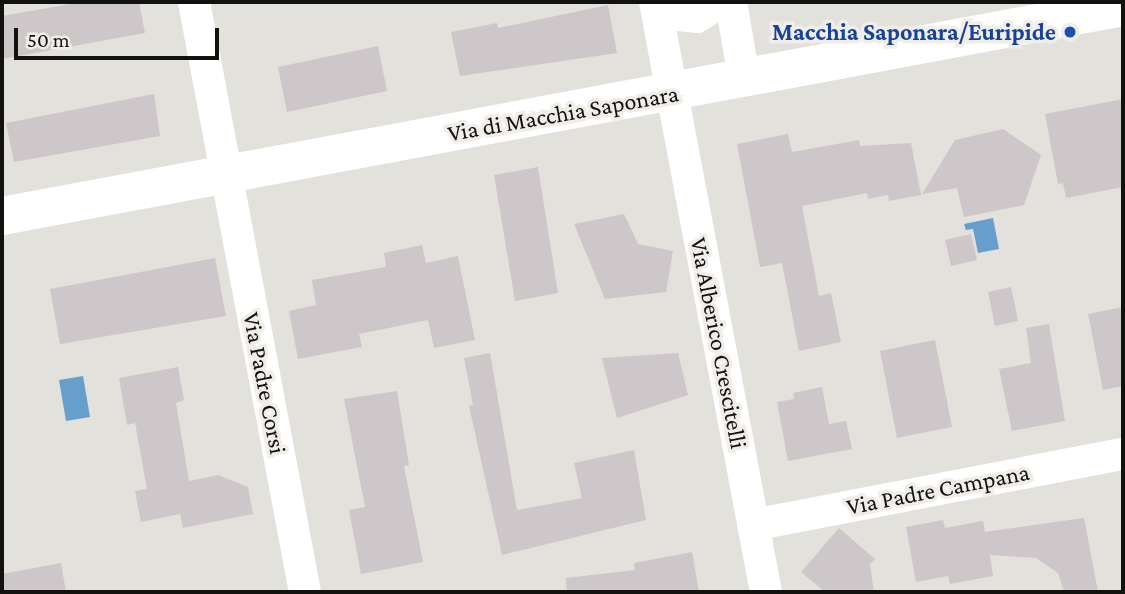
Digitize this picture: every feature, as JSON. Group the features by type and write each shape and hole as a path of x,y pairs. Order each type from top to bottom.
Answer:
{"street":[{"name":"Via Padre Corsi","path":"194,2 304,592"},
{"path":"656,2 679,15 697,17 720,2"},
{"name":"Via Alberico Crescitelli","path":"656,2 766,592"},
{"path":"731,2 744,79"},
{"name":"Via di Macchia Saponara","path":"2,216 673,94 1123,7"},
{"name":"Via Padre Campana","path":"753,525 1123,454"}],"water":[{"path":"993,218 999,249 978,253 973,229 966,230 964,224"},
{"path":"83,376 90,417 66,421 59,380"}],"building":[{"path":"82,2 139,2 145,33 2,59 2,16"},
{"path":"608,5 617,53 460,76 451,32 497,23 498,28"},
{"path":"378,46 387,91 287,112 278,67"},
{"path":"154,94 160,136 14,162 6,123"},
{"path":"1123,99 1123,187 1066,198 1063,183 1058,184 1045,114"},
{"path":"1003,129 1041,155 1024,205 964,217 957,188 922,194 955,140"},
{"path":"788,134 792,152 859,140 860,146 911,143 921,195 889,201 888,195 868,199 867,193 802,206 819,296 831,293 841,342 799,351 782,263 760,267 737,144"},
{"path":"538,167 558,293 515,301 494,175"},
{"path":"624,214 638,244 673,251 666,292 605,299 574,224"},
{"path":"971,234 977,260 951,266 945,240"},
{"path":"422,245 426,263 458,256 475,340 434,348 428,320 359,334 362,347 298,359 289,311 316,305 312,280 386,267 384,253"},
{"path":"215,258 226,316 60,344 50,289"},
{"path":"1011,287 1018,321 995,326 988,292"},
{"path":"1123,307 1123,386 1103,390 1088,314"},
{"path":"1049,324 1065,421 1012,431 999,369 1031,363 1026,328"},
{"path":"935,340 952,427 897,438 880,351"},
{"path":"490,353 517,510 582,498 574,463 634,450 646,520 502,555 469,406 473,405 464,358"},
{"path":"678,353 688,395 617,418 602,358"},
{"path":"178,367 184,400 176,403 189,481 218,475 248,487 253,514 183,528 180,514 141,522 135,491 147,489 135,423 127,425 119,378"},
{"path":"822,387 829,424 846,421 852,449 788,461 777,402 794,399 793,393"},
{"path":"397,391 409,465 404,466 423,562 361,574 349,510 365,507 344,399"},
{"path":"1084,518 1098,592 1064,592 1058,573 1036,558 990,555 993,576 950,584 948,576 916,582 906,527 943,520 945,528 983,521 985,532"},
{"path":"839,528 875,559 870,564 874,592 825,592 801,572"},
{"path":"692,552 699,592 567,592 566,578 635,570 634,563"},
{"path":"61,563 66,592 2,592 2,574"}],"place":[{"name":"Macchia Saponara/Euripide","path":"1070,32"}]}
